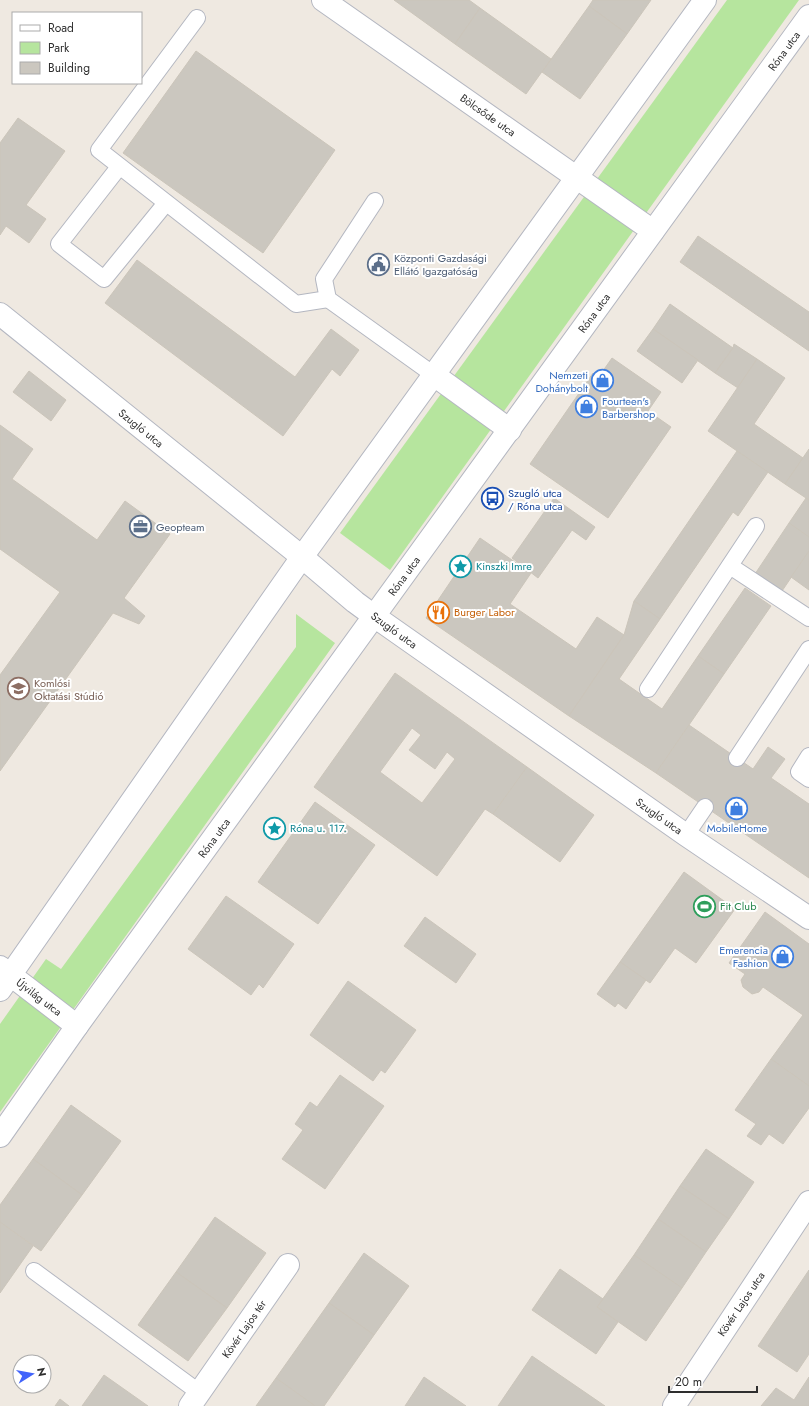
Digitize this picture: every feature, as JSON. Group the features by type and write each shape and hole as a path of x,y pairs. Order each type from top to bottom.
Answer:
{"street":[{"name":"Bölcsőde utca","path":"322,0 653,231"},
{"path":"4,977 302,557 705,0"},
{"name":"Róna utca","path":"0,1136 77,1026 809,16"},
{"name":"Szugló utca","path":"0,314 302,557 355,602 686,834 809,918"},
{"path":"434,375 510,430"},
{"name":"Újvilág utca","path":"4,977 77,1026"},
{"name":"Kövér Lajos utca","path":"674,1406 809,1202"},
{"name":"Kövér Lajos tér","path":"201,1402 288,1265"}],"lane":[{"path":"197,18 99,150 296,304 328,299"},
{"path":"119,167 59,244 87,266 104,279 166,203"},
{"path":"376,201 324,279 328,299 434,375"},
{"path":"648,689 756,526"},
{"path":"730,566 809,618"},
{"path":"737,758 807,655"},
{"path":"809,756 799,772 809,779"},
{"path":"686,834 705,806"},
{"path":"34,1271 201,1402"}],"green space":[{"path":"727,0 799,0 390,570 340,533"},
{"path":"296,614 335,643 0,1112 0,1024 46,959 61,969 296,647"}],"building":[{"path":"394,0 469,0 480,8 455,44"},
{"path":"593,0 651,0 627,34 589,6"},
{"path":"589,6 627,34 580,99 542,72"},
{"path":"480,8 551,59 526,94 455,44"},
{"path":"196,51 335,150 263,253 123,153"},
{"path":"18,118 65,151 26,205 46,219 29,243 6,226 0,235 0,143"},
{"path":"698,236 809,312 809,351 680,262"},
{"path":"137,260 295,377 331,329 359,350 340,376 332,369 283,436 105,303"},
{"path":"670,304 733,348 715,373 653,329"},
{"path":"653,329 698,360 682,383 637,351"},
{"path":"734,344 757,359 738,388 715,373 733,348"},
{"path":"612,358 661,392 648,411 671,427 608,518 530,464 593,373 598,378"},
{"path":"757,359 785,378 754,424 803,458 785,484 708,431"},
{"path":"29,371 66,400 51,421 13,392"},
{"path":"0,425 33,449 12,479 97,540 125,501 170,534 124,598 145,616 139,624 113,613 0,771 0,675 60,592 0,549"},
{"path":"809,449 809,500 785,484"},
{"path":"737,451 768,472 738,516 733,512 660,619 634,601"},
{"path":"554,498 595,527 586,540 572,530 538,578 512,558"},
{"path":"806,498 809,500 809,537 789,523"},
{"path":"789,523 809,537 809,551 780,594 753,577"},
{"path":"480,538 531,573 510,604 576,649 597,617 624,635 569,716 426,618"},
{"path":"809,551 809,590 791,577"},
{"path":"745,588 771,606 724,674 698,656"},
{"path":"634,601 660,619 619,679 662,709 698,656 724,674 656,773 569,716 624,635"},
{"path":"395,673 527,767 493,814 485,809 437,876 314,787","holes":["412,728 421,735 409,750 435,769 447,752 455,759 422,803 380,772"]},
{"path":"689,725 753,769 768,747 785,759 771,778 809,804 809,878 656,773"},
{"path":"527,767 594,815 560,862 493,814"},
{"path":"315,802 375,845 318,924 258,882"},
{"path":"684,872 735,909 696,963 675,948 650,983 620,962"},
{"path":"226,896 294,944 263,988 259,984 251,995 188,949"},
{"path":"765,912 809,944 809,1086 771,1059 803,1015 763,987 759,992 752,994 743,987 741,980 745,974 729,963"},
{"path":"425,917 476,954 456,983 404,946"},
{"path":"620,962 646,980 626,1009 618,1003 615,1007 597,994"},
{"path":"348,981 416,1030 385,1073 381,1070 373,1081 310,1035"},
{"path":"771,1059 809,1086 809,1108 783,1144 769,1134 761,1145 747,1136 756,1124 735,1110"},
{"path":"340,1075 384,1106 325,1189 282,1159 303,1130 295,1124 310,1102 317,1107"},
{"path":"71,1105 121,1141 82,1195 33,1159"},
{"path":"706,1149 754,1182 729,1219 680,1186"},
{"path":"33,1159 82,1195 41,1251 0,1222 0,1205"},
{"path":"680,1186 729,1219 706,1252 658,1219"},
{"path":"215,1217 266,1253 227,1308 176,1272"},
{"path":"658,1219 706,1252 682,1288 634,1255"},
{"path":"0,1222 33,1246 0,1293"},
{"path":"364,1253 409,1286 374,1335 329,1303"},
{"path":"634,1255 682,1288 646,1341 597,1307"},
{"path":"560,1269 603,1299 597,1307 618,1322 596,1354 532,1310"},
{"path":"809,1270 809,1354 797,1372 758,1346"},
{"path":"176,1272 227,1308 188,1361 138,1325"},
{"path":"329,1303 374,1335 324,1406 315,1406 276,1378"},
{"path":"532,1356 605,1406 498,1406"},
{"path":"104,1375 148,1406 82,1406"},
{"path":"424,1377 466,1406 405,1406"},
{"path":"809,1377 809,1406 761,1406 776,1388 794,1400"},
{"path":"276,1378 315,1406 256,1406"},
{"path":"60,1399 69,1406 55,1406"}],"place":[{"name":"Központi Gazdasági Ellátó Igazgatóság","path":"379,264"},
{"name":"Nemzeti Dohánybolt","path":"603,381"},
{"name":"Fourteen's Barbershop","path":"586,407"},
{"name":"Szugló utca / Róna utca","path":"493,499"},
{"name":"Geopteam","path":"140,527"},
{"name":"Kinszki Imre","path":"461,566"},
{"name":"Burger Labor","path":"438,612"},
{"name":"Komlósi Oktatási Stúdió","path":"19,689"},
{"name":"MobileHome","path":"737,808"},
{"name":"Róna u. 117.","path":"275,828"},
{"name":"Fit Club","path":"704,906"},
{"name":"Emerencia Fashion","path":"783,956"}]}
